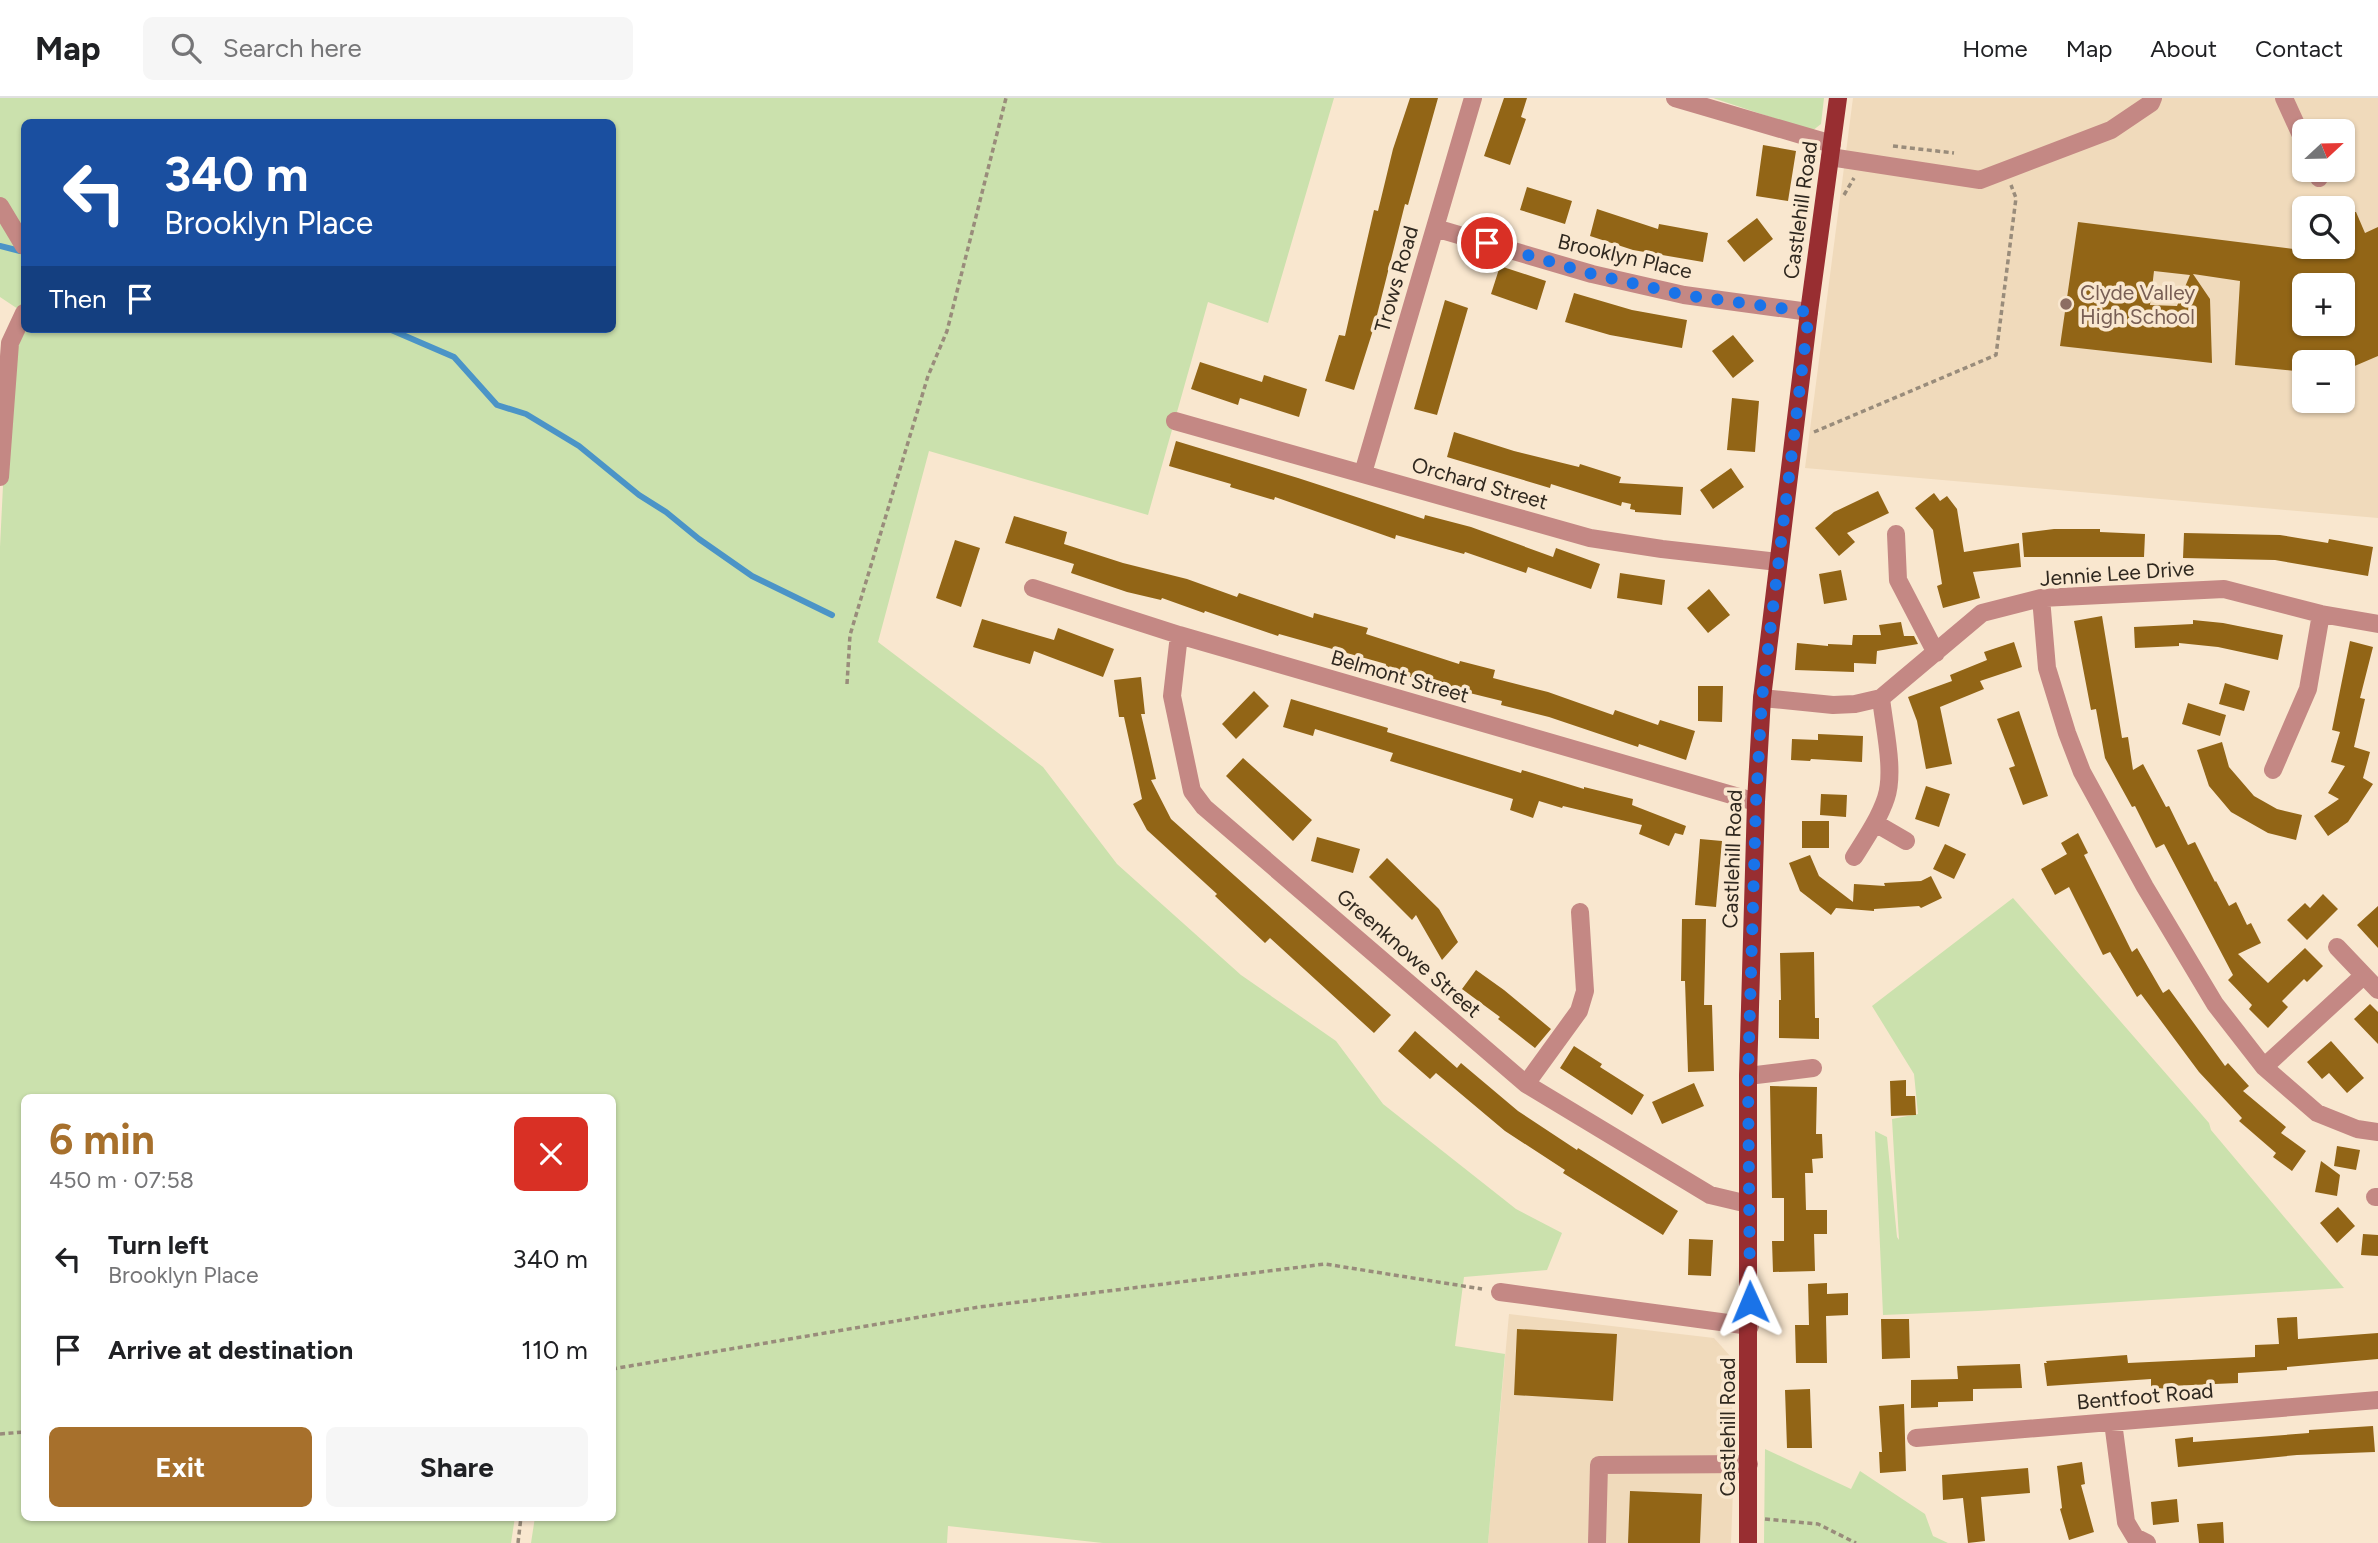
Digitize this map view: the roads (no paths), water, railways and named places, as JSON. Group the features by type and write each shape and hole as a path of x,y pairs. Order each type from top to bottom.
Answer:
{"main road":[{"name":"Castlehill Road","path":"1748,1543 1748,1076 1756,802 1762,698 1777,562 1838,98"}],"street":[{"name":"Trows Road","path":"1363,473 1473,98"},
{"path":"1675,98 1855,160 1980,180 2111,130 2151,103 2153,98"},
{"path":"2284,98 2293,119"},
{"path":"0,206 21,241"},
{"name":"Brooklyn Place","path":"1435,228 1605,277 1684,295 1809,312"},
{"path":"0,477 10,343 21,319"},
{"name":"Orchard Street","path":"1175,421 1590,538 1777,562"},
{"path":"1896,534 1898,580 1936,653"},
{"name":"Belmont Street","path":"1033,588 1178,635 1756,802"},
{"name":"Jennie Lee Drive","path":"1762,698 1833,705 1855,704 1881,698 1982,613 2041,598 2224,589 2321,614 2378,624"},
{"path":"2041,598 2047,668 2082,772 2215,1004 2264,1067 2318,1112 2357,1129 2378,1132"},
{"path":"2273,770 2308,689 2321,614"},
{"name":"Greenknowe Street","path":"1178,635 1172,696 1192,792 1204,807 1526,1084 1710,1195 1748,1204"},
{"path":"1854,857 1875,823 1887,795 1889,771 1881,698"},
{"path":"1875,823 1906,841"},
{"path":"1526,1084 1579,1011 1585,991 1580,912"},
{"path":"2337,947 2378,990"},
{"path":"2264,1067 2363,976"},
{"path":"1748,1076 1813,1068"},
{"path":"1500,1292 1750,1326"},
{"name":"Bentfoot Road","path":"1916,1438 2378,1400"},
{"path":"2113,1422 2126,1522 2136,1537 2147,1543"},
{"path":"1597,1543 1599,1465 1749,1464"}],"waterway":[{"path":"0,246 20,251"},
{"path":"398,333 454,357 497,405 526,414 579,446 639,495 752,576 832,615"}],"place":[{"name":"Clyde Valley High School","path":"2066,304"}]}
